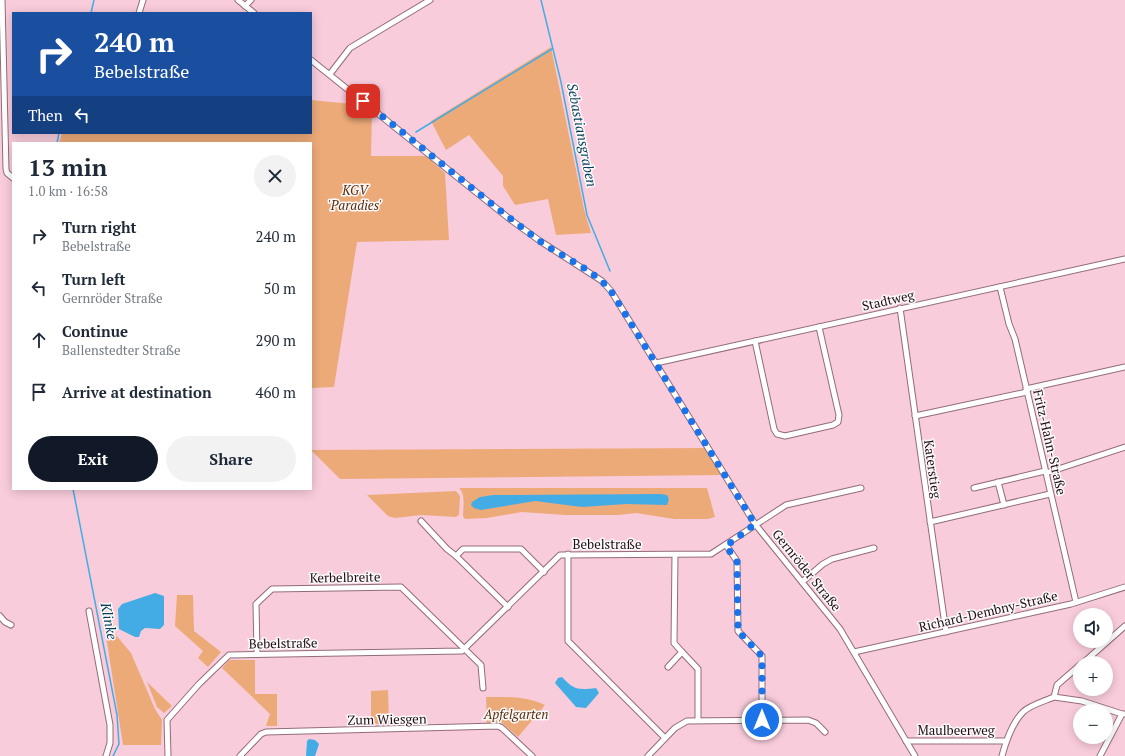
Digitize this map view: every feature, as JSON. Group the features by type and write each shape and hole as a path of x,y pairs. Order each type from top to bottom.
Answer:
{"street":[{"path":"2,0 6,169 7,173 12,177"},
{"path":"138,12 143,0"},
{"path":"238,0 253,12"},
{"path":"245,6 251,0"},
{"path":"330,74 350,48 430,0"},
{"name":"Gernröder Straße","path":"312,61 511,220 540,241 602,281 656,363 755,524 840,629 915,756"},
{"name":"Stadtweg","path":"656,363 1125,259"},
{"name":"Fritz-Hahn-Straße","path":"1000,287 1076,602"},
{"name":"Katerstieg","path":"900,308 946,632"},
{"path":"755,341 776,433 785,436 836,424 839,418 819,327"},
{"path":"915,416 1125,367"},
{"path":"974,488 1045,472 1125,447"},
{"path":"998,482 1004,505"},
{"name":"Bebelstraße","path":"168,756 167,720 225,657 229,655 464,650 560,555 711,554 726,546 755,524 786,505 861,488"},
{"path":"930,522 1050,494"},
{"path":"421,521 447,549 508,607"},
{"path":"726,546 737,562 738,631 762,656 762,720"},
{"path":"802,582 823,564 832,559 874,548"},
{"path":"456,556 463,549 521,549 544,572"},
{"path":"568,554 568,641 665,738"},
{"path":"675,555 674,643 698,669 698,720"},
{"name":"Richard-Dembny-Straße","path":"854,652 1076,602 1125,586"},
{"name":"Kerbelbreite","path":"257,654 256,608 258,602 272,589 320,588 401,587 464,650"},
{"path":"89,611 110,725 110,742 106,756"},
{"path":"0,617 11,624"},
{"path":"1090,656 1125,626"},
{"path":"464,650 480,665 482,688"},
{"path":"668,667 682,652"},
{"path":"1054,697 1058,684 1073,671"},
{"path":"1002,756 1006,740 1024,710 1054,697 1082,701 1124,714 1100,756"},
{"path":"648,756 681,723 698,720 808,720 816,723 825,732"},
{"name":"Zum Wiesgen","path":"240,756 261,734 266,732 498,726 532,756"},
{"name":"Maulbeerweg","path":"906,741 1006,740"}],"green space":[{"path":"551,47 584,209 591,233 556,235 548,199 515,205 503,186 503,176 469,135 446,150 431,121"},
{"name":"KGV 'Paradies'","path":"312,100 362,105 363,103 372,111 371,156 426,156 445,173 449,240 357,242 334,387 312,388 312,142 59,142 62,134 312,134"},
{"path":"705,448 721,475 340,479 312,450"},
{"path":"459,488 707,488 715,517 708,519 674,519 636,513 618,515 565,515 522,512 487,518 465,519 463,516 463,494"},
{"path":"456,491 460,496 459,515 456,517 421,515 395,518 388,516 367,495"},
{"path":"177,595 193,595 194,631 221,652 208,667 198,658 203,651 175,626"},
{"path":"102,610 111,612 115,634 131,653 155,709 162,720 161,745 123,745"},
{"path":"229,660 255,660 255,694 277,694 277,726 266,726 270,714 222,668"},
{"path":"147,682 172,706 164,713 157,707"},
{"path":"388,690 389,724 371,724 371,691"},
{"name":"Apfelgarten","path":"486,697 509,697 524,699 545,705 518,737 501,722 487,723"}],"water":[{"path":"493,495 667,495 669,499 667,505 626,504 582,507 535,501 481,510 474,508 471,505 472,502 480,497"},
{"path":"155,593 164,596 164,625 160,629 145,628 141,631 139,637 135,637 119,629 118,609 122,604"},
{"path":"562,677 573,687 580,689 596,688 599,693 586,708 576,707 555,683 558,678"},
{"path":"309,739 315,740 319,744 315,756 306,756 307,741"}],"waterway":[{"name":"Klinke","path":"91,12 94,0"},
{"name":"Sebastiansgraben","path":"541,0 561,82 587,215 610,271"},
{"path":"416,132 552,49"},
{"name":"Klinke","path":"57,142 59,134"},
{"name":"Klinke","path":"73,490 117,715 119,744 113,756"}],"route":[{"path":"363,101 480,193 511,220 540,241 602,281 611,291 755,524 726,546 737,562 738,631 762,656 762,720"}]}
